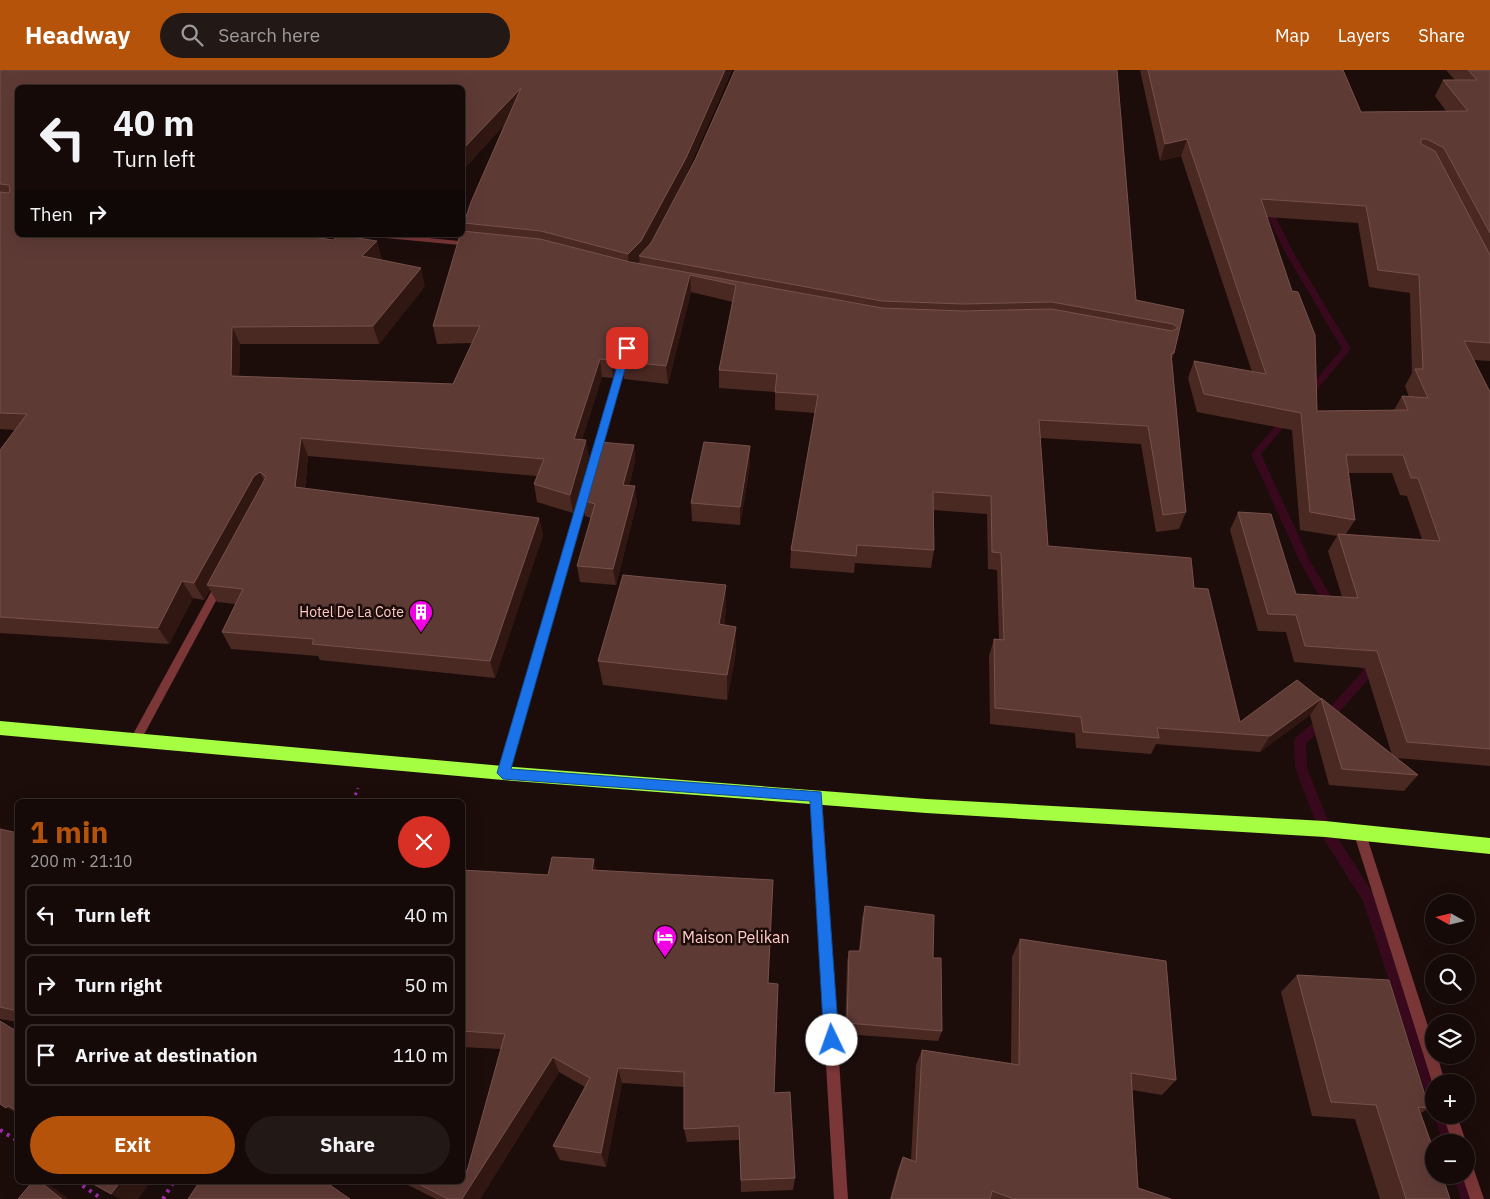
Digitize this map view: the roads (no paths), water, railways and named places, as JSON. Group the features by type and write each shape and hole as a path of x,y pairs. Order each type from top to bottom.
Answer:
{"highway":[{"path":"0,728 503,773 926,806 1315,828 1490,846"}],"street":[{"path":"396,237 481,245"},
{"path":"503,773 627,348"},
{"path":"136,739 226,572"},
{"path":"816,796 841,1199"},
{"path":"1360,834 1437,1074"},
{"path":"1472,1184 1477,1199"}],"waterway":[{"path":"1266,205 1289,252 1347,349 1306,397"},
{"path":"1289,416 1256,454 1305,562 1333,610"},
{"path":"1362,660 1369,672 1326,719 1300,741 1301,768 1325,829 1369,898 1428,1074"},
{"path":"1444,1124 1447,1134"},
{"path":"1464,1184 1469,1199"}],"place":[{"name":"Hotel De La Cote","path":"421,633"},
{"name":"Maison Pelikan","path":"665,958"}]}
